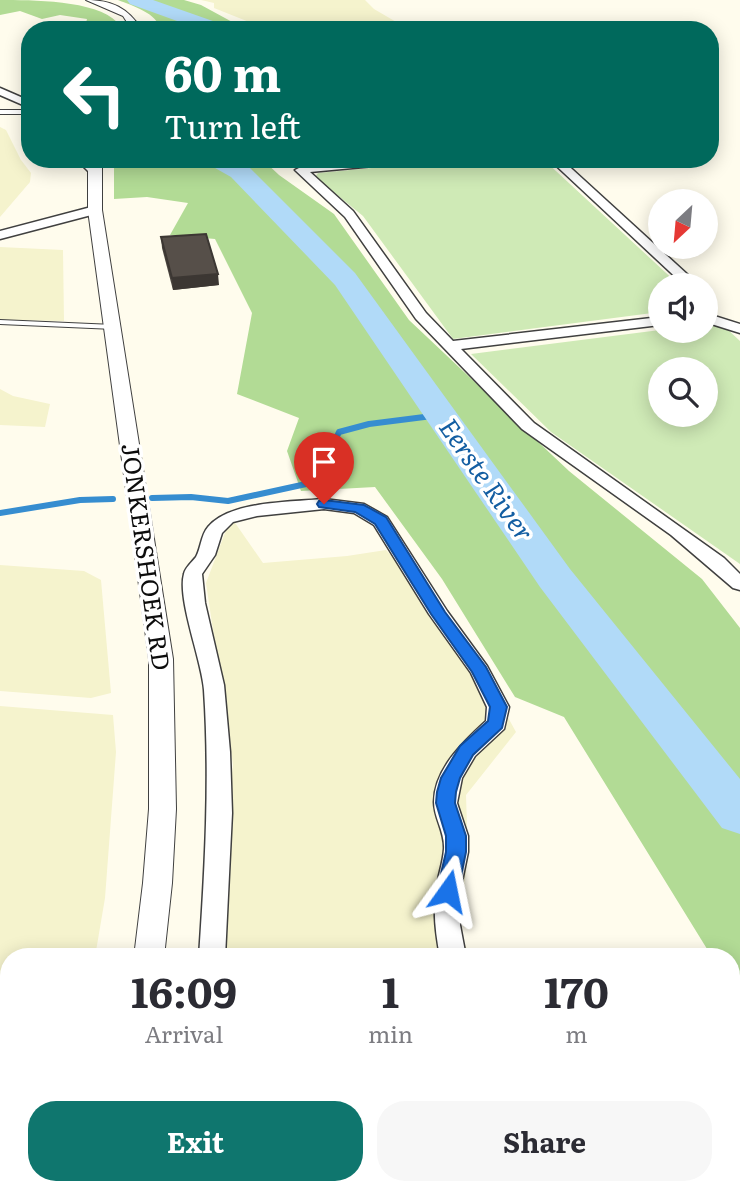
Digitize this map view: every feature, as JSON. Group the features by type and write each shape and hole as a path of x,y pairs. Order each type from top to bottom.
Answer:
{"street":[{"path":"91,0 127,14 131,21"},
{"path":"0,91 21,101"},
{"name":"JONKERSHOEK RD","path":"91,168 161,659 165,734 155,917 150,948"},
{"path":"322,168 301,170 358,224 421,316 528,426 677,531 740,584"},
{"path":"564,168 679,273"},
{"path":"0,235 95,210"},
{"path":"718,321 740,329"},
{"path":"448,346 648,322"},
{"path":"212,948 220,813 219,752 214,685 195,603 193,574 206,555 214,531 227,518 257,511 324,504 358,508 381,521 439,614 480,671 498,707 496,724 467,751 451,778 447,792 445,803 456,836 456,852 448,891 447,925 451,948"}],"lane":[{"path":"0,112 21,112"},
{"path":"0,322 114,327"}],"shaded area":[{"path":"201,0 365,0 374,9 395,21 246,21 214,8 214,3"},
{"path":"0,127 6,130 21,160 21,168 27,168 31,173 30,182 0,217"},
{"path":"0,247 63,250 64,321 0,320"},
{"path":"0,389 13,396 50,404 45,427 0,425"},
{"path":"231,517 263,563 386,550 458,626 516,732 466,795 468,857 458,930 467,948 210,948 233,765 206,583"},
{"path":"0,565 84,571 101,580 111,693 91,698 0,691"},
{"path":"0,706 113,715 116,752 105,898 97,948 0,948"}],"green space":[{"path":"0,0 45,1 94,9 116,21 86,21 60,15 42,19 20,11 0,15"},
{"path":"118,0 184,0 201,5 230,21 157,21"},
{"path":"114,168 272,168 334,214 409,320 569,471 702,579 740,628 740,948 706,948 564,717 515,697 442,579 375,487 301,491 287,451 299,418 237,394 252,313 215,239 170,235 188,203 147,197 114,199"},
{"path":"372,168 553,168 666,273 648,273 648,314 453,339 363,216 315,177 318,173"},
{"path":"718,326 725,327 740,341 740,564 551,432 471,354 648,332 648,343 718,343"}],"building":[{"path":"206,234 218,274 172,278 161,237"}],"waterway":[{"name":"Eerste River","path":"136,0 195,21"},
{"name":"Eerste River","path":"233,168 240,172 345,279 555,578 740,815"},
{"path":"152,498 191,497 228,501 329,479 331,449 339,432 369,424 440,415"},
{"path":"0,513 80,500 113,499"}],"route":[{"path":"324,504 358,508 381,521 439,614 480,671 498,707 496,724 467,751 451,778 447,792 445,803 456,836 456,852 448,891"}]}
